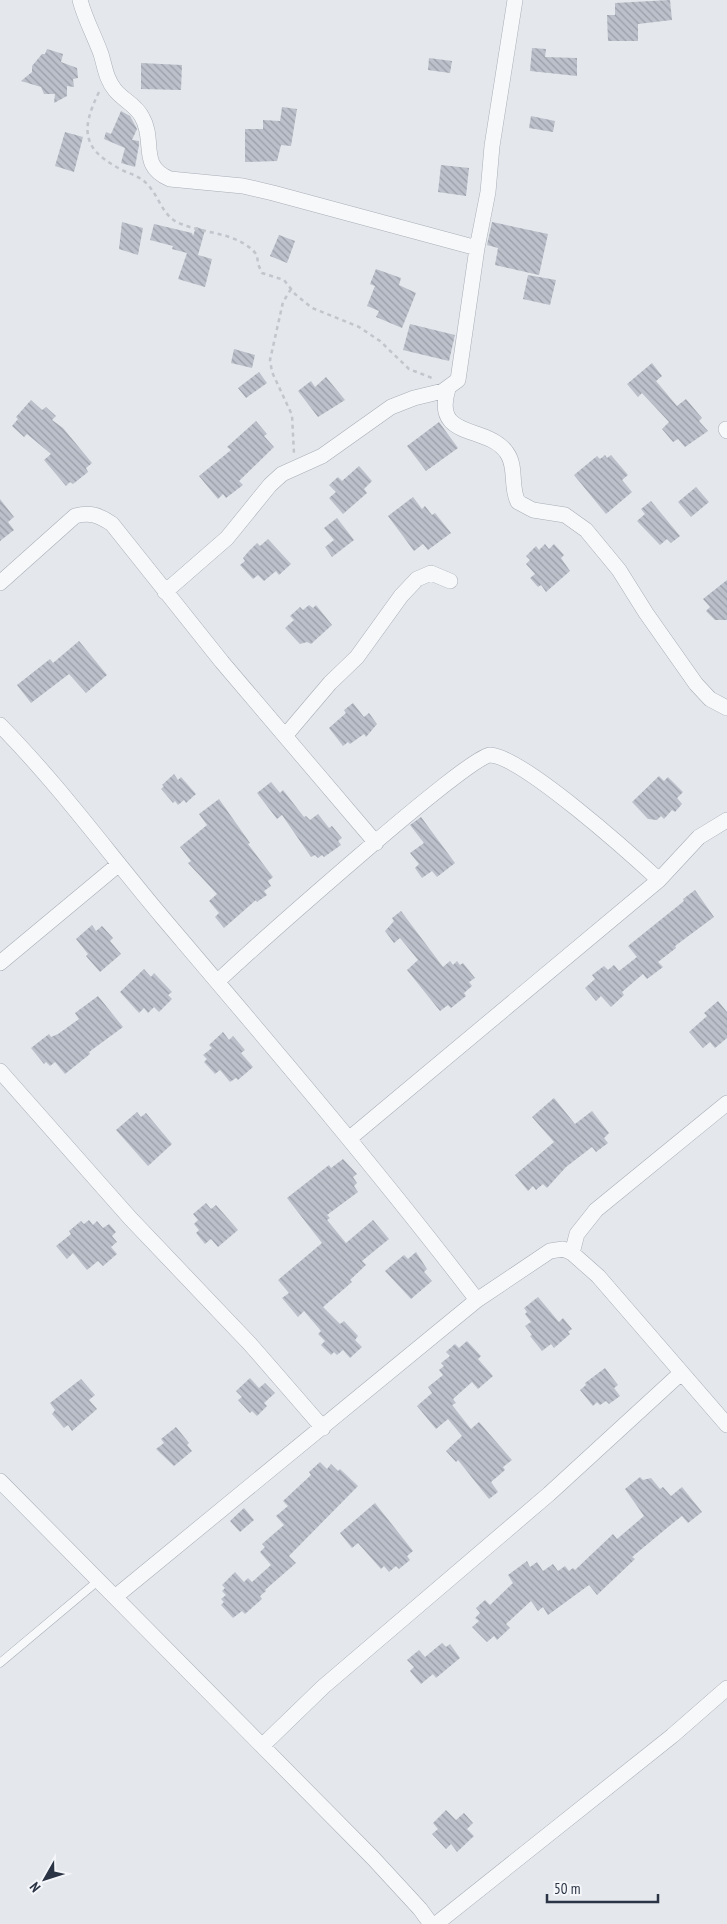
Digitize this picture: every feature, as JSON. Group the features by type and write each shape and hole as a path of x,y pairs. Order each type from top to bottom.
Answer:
{"street":[{"path":"80,0 88,26 101,53 106,73 116,91 143,117 150,163 160,175 170,179 243,186 273,192 477,248"},
{"path":"515,0 492,146 488,192 477,248 459,375 450,388 444,406 445,414 471,433 494,440 502,446 509,456 514,491 518,502 533,510 565,515 586,530 619,570 646,613 696,684 710,699 727,708"},
{"path":"165,592 216,548 270,485 282,474 322,456 391,407 414,398 450,388"},
{"path":"0,583 58,529 75,516 87,513 100,516 112,524 165,592 376,843"},
{"path":"285,736 330,683 357,657 385,615 417,579 431,573 450,581"},
{"path":"0,725 53,782 119,864 350,1138 478,1300"},
{"path":"218,981 297,908 479,758 488,755 500,756 536,778 622,846 659,880"},
{"path":"350,1138 659,880 699,837 727,820"},
{"path":"0,963 119,864"},
{"path":"0,1071 154,1244 250,1344 323,1428"},
{"path":"572,1253 577,1234 596,1210 727,1103"},
{"path":"115,1596 478,1300 540,1256 562,1249 572,1253 626,1306 727,1425"},
{"path":"262,1746 323,1687 549,1494 681,1373"},
{"path":"0,1481 373,1858 420,1909 431,1924"},
{"path":"436,1924 672,1736 727,1688"}],"lane":[{"path":"0,1663 99,1580"}],"path":[{"path":"106,73 86,121 87,136 98,152 119,168 145,182 174,221 228,237 247,246 257,255 262,273 278,277 312,308 348,322 369,334 409,369 450,388"},
{"path":"291,289 282,307 270,360 272,372 292,415 293,468"}],"building":[{"path":"670,0 672,20 638,24 638,41 608,41 607,15 615,15 615,3"},
{"path":"532,48 546,49 545,57 577,58 577,76 530,71"},
{"path":"47,49 63,54 61,62 77,68 78,78 73,79 74,87 67,86 67,96 54,103 55,94 44,94 41,87 21,81 32,72 32,66 42,54 45,54"},
{"path":"429,58 452,61 450,73 428,70"},
{"path":"141,63 182,65 181,90 141,89"},
{"path":"282,107 297,109 291,146 281,145 277,161 245,162 245,129 263,129 263,120 280,121"},
{"path":"121,111 130,116 137,129 132,140 139,141 135,167 121,163 125,148 104,139 106,132 111,134"},
{"path":"531,116 555,121 553,132 529,128"},
{"path":"65,132 83,137 74,172 55,166"},
{"path":"441,165 469,168 466,196 438,192"},
{"path":"122,222 143,228 138,255 119,249"},
{"path":"492,222 548,234 539,275 495,265 498,248 487,245"},
{"path":"154,224 192,233 193,236 196,227 205,230 198,255 212,259 205,287 178,279 187,253 172,249 173,246 150,240"},
{"path":"279,235 295,241 287,263 270,256"},
{"path":"376,269 401,278 399,285 416,293 402,328 376,317 379,311 367,306 375,286 370,284"},
{"path":"528,275 556,280 550,305 523,299"},
{"path":"410,324 455,335 449,361 403,350"},
{"path":"234,349 255,355 252,368 231,363"},
{"path":"652,363 662,376 656,381 677,406 686,399 702,418 699,421 708,431 685,447 678,439 673,442 662,429 669,422 642,393 638,397 627,384"},
{"path":"259,372 267,383 246,398 238,388"},
{"path":"326,377 345,400 318,417 298,391 311,381 315,387"},
{"path":"31,400 42,410 46,407 56,416 52,420 63,428 92,463 86,468 88,472 73,484 70,482 66,486 44,460 51,454 27,434 24,437 12,426 18,419 16,417"},
{"path":"256,421 267,434 264,436 274,447 239,481 243,485 226,498 223,494 218,499 199,476 231,450 227,447"},
{"path":"439,422 458,448 426,471 407,446"},
{"path":"605,455 607,458 611,455 628,475 622,480 632,492 606,514 574,475 597,456 600,459"},
{"path":"359,466 372,481 364,489 367,493 343,514 329,498 336,492 329,485 338,477 342,481"},
{"path":"696,487 709,502 691,517 678,502"},
{"path":"413,497 422,509 425,506 432,515 435,513 451,533 428,550 423,544 414,551 388,516"},
{"path":"0,499 14,517 8,522 14,530 0,541"},
{"path":"651,501 680,536 671,543 667,539 660,545 637,521 645,514 641,509"},
{"path":"337,518 354,540 332,557 325,547 334,540 324,528"},
{"path":"268,539 291,564 279,575 276,571 264,581 258,575 253,579 240,565 245,561 243,558 257,543 260,546"},
{"path":"545,544 549,549 554,544 564,555 561,558 570,571 546,592 541,585 538,587 530,578 535,574 526,564 530,560 526,556 536,546 539,550"},
{"path":"727,580 727,620 715,620 706,611 710,607 703,599"},
{"path":"309,605 313,608 316,605 332,625 311,644 307,642 300,644 285,628 294,620 290,616 300,607 303,610"},
{"path":"79,641 107,675 86,693 69,674 31,703 17,685 50,659 53,663"},
{"path":"353,703 364,717 369,713 377,724 366,737 364,734 350,744 348,742 343,746 329,728 346,713 344,710"},
{"path":"174,774 178,780 181,777 196,794 186,803 184,800 178,805 175,801 173,803 161,789 164,786 162,785"},
{"path":"659,776 664,781 668,777 683,792 677,798 682,804 675,812 672,810 664,819 661,816 657,820 648,819 632,802"},
{"path":"271,782 280,793 283,790 304,817 306,816 310,820 318,814 329,828 332,826 342,838 338,841 341,845 324,857 322,855 318,858 315,855 311,857 282,815 277,819 257,793"},
{"path":"219,799 250,843 248,844 273,877 268,881 271,886 264,891 267,895 257,902 256,900 224,928 215,917 219,913 209,901 217,894 188,863 191,861 180,847 207,825 199,814"},
{"path":"421,817 455,863 437,877 432,871 422,878 415,868 419,864 410,853 424,843 410,825"},
{"path":"695,890 714,917 675,946 676,948 658,962 663,967 647,979 643,974 622,992 624,995 611,1007 601,996 596,1001 585,988 595,979 592,975 604,966 608,970 614,965 619,971 637,957 628,946"},
{"path":"401,911 443,967 450,961 453,965 457,961 460,965 463,963 475,978 469,982 472,986 464,993 466,996 451,1008 448,1005 440,1011 407,970 418,960 400,938 394,943 385,931 394,921 392,918"},
{"path":"92,925 96,931 102,926 113,938 110,941 121,954 100,972 86,956 88,954 76,939"},
{"path":"144,969 151,977 154,973 172,992 168,995 172,999 159,1012 154,1007 148,1013 144,1008 139,1013 120,992"},
{"path":"98,996 123,1027 89,1052 90,1054 65,1074 55,1062 50,1066 46,1062 44,1064 31,1048 49,1034 51,1037 58,1034 79,1019 75,1013"},
{"path":"718,1001 727,1012 727,1038 715,1048 710,1042 703,1048 689,1032 707,1016 704,1013"},
{"path":"223,1032 229,1040 233,1036 245,1050 241,1053 253,1067 238,1080 236,1078 230,1082 220,1070 215,1074 204,1062 207,1059 203,1055 212,1048 209,1045"},
{"path":"554,1098 575,1124 592,1111 609,1133 604,1138 608,1143 596,1152 592,1147 566,1167 547,1188 543,1184 536,1190 533,1186 528,1191 515,1175 554,1142 532,1117"},
{"path":"137,1112 141,1117 146,1113 172,1144 148,1166 116,1130"},
{"path":"343,1159 357,1174 353,1177 357,1183 354,1186 358,1192 327,1215 330,1218 327,1220 346,1243 373,1220 389,1239 362,1261 366,1265 350,1280 352,1282 323,1307 340,1324 344,1321 358,1336 355,1340 362,1347 350,1358 343,1350 337,1355 334,1352 331,1355 321,1345 325,1341 318,1334 321,1331 304,1311 298,1317 282,1298 289,1293 278,1280 322,1243 287,1198 329,1165 331,1168"},
{"path":"206,1203 211,1209 216,1205 238,1230 218,1247 211,1239 205,1244 196,1233 199,1230 194,1224 198,1220 193,1214"},
{"path":"89,1220 93,1225 97,1221 103,1228 109,1224 116,1232 112,1236 117,1242 111,1247 117,1254 103,1266 98,1261 87,1270 73,1253 67,1259 56,1246 71,1234 69,1231 81,1221 84,1224"},
{"path":"416,1252 427,1269 424,1272 432,1281 411,1299 385,1271 404,1255 408,1259"},
{"path":"538,1297 559,1322 563,1318 572,1329 568,1332 570,1334 554,1348 551,1344 542,1351 525,1326 531,1322 525,1314 527,1312 524,1308"},
{"path":"467,1341 481,1356 478,1359 493,1376 478,1389 472,1382 453,1399 456,1403 452,1405 471,1429 479,1422 512,1460 503,1467 505,1470 491,1482 498,1492 489,1499 458,1460 456,1462 446,1451 462,1436 448,1419 436,1429 417,1406 432,1393 428,1387 443,1375 439,1370 444,1366 441,1363 450,1356 446,1352 455,1344 459,1348"},
{"path":"605,1368 618,1385 614,1388 620,1396 609,1404 606,1401 600,1405 597,1402 593,1406 580,1390 586,1385 585,1383"},
{"path":"250,1378 259,1388 265,1383 275,1393 264,1403 267,1406 257,1416 252,1411 250,1413 238,1400 242,1397 236,1391"},
{"path":"81,1379 95,1395 89,1400 97,1409 72,1431 68,1425 64,1428 52,1414 55,1410 50,1403"},
{"path":"176,1427 189,1443 187,1445 192,1451 174,1466 156,1449 164,1443 161,1439"},
{"path":"320,1462 327,1469 331,1464 338,1471 340,1469 358,1486 289,1556 296,1563 265,1590 260,1596 262,1599 245,1614 242,1611 233,1618 221,1605 224,1602 221,1599 226,1595 222,1591 225,1588 222,1585 235,1572 244,1582 248,1578 252,1582 271,1565 260,1552 265,1547 262,1544 284,1525 276,1516 288,1506 283,1501 311,1475 309,1472"},
{"path":"640,1477 643,1480 651,1478 660,1489 663,1487 671,1496 682,1487 702,1512 688,1523 682,1516 673,1523 632,1557 635,1559 597,1595 589,1585 548,1615 543,1607 538,1611 531,1601 506,1624 510,1628 497,1640 494,1636 487,1642 472,1627 479,1621 475,1618 480,1613 476,1608 485,1600 490,1605 513,1583 508,1575 527,1561 530,1567 537,1562 543,1571 553,1564 558,1571 565,1566 569,1571 573,1568 575,1570 613,1534 617,1539 644,1516 625,1489"},
{"path":"375,1503 413,1551 407,1556 410,1560 399,1569 396,1566 389,1572 384,1566 381,1569 358,1543 352,1548 340,1533"},
{"path":"244,1508 254,1520 240,1532 230,1521"},
{"path":"442,1643 446,1647 450,1644 460,1658 436,1678 433,1674 421,1684 410,1671 414,1667 407,1660 419,1650 425,1657"},
{"path":"446,1810 456,1820 464,1813 473,1823 467,1829 474,1836 457,1852 451,1844 446,1849 432,1834 438,1829 433,1823"}]}
